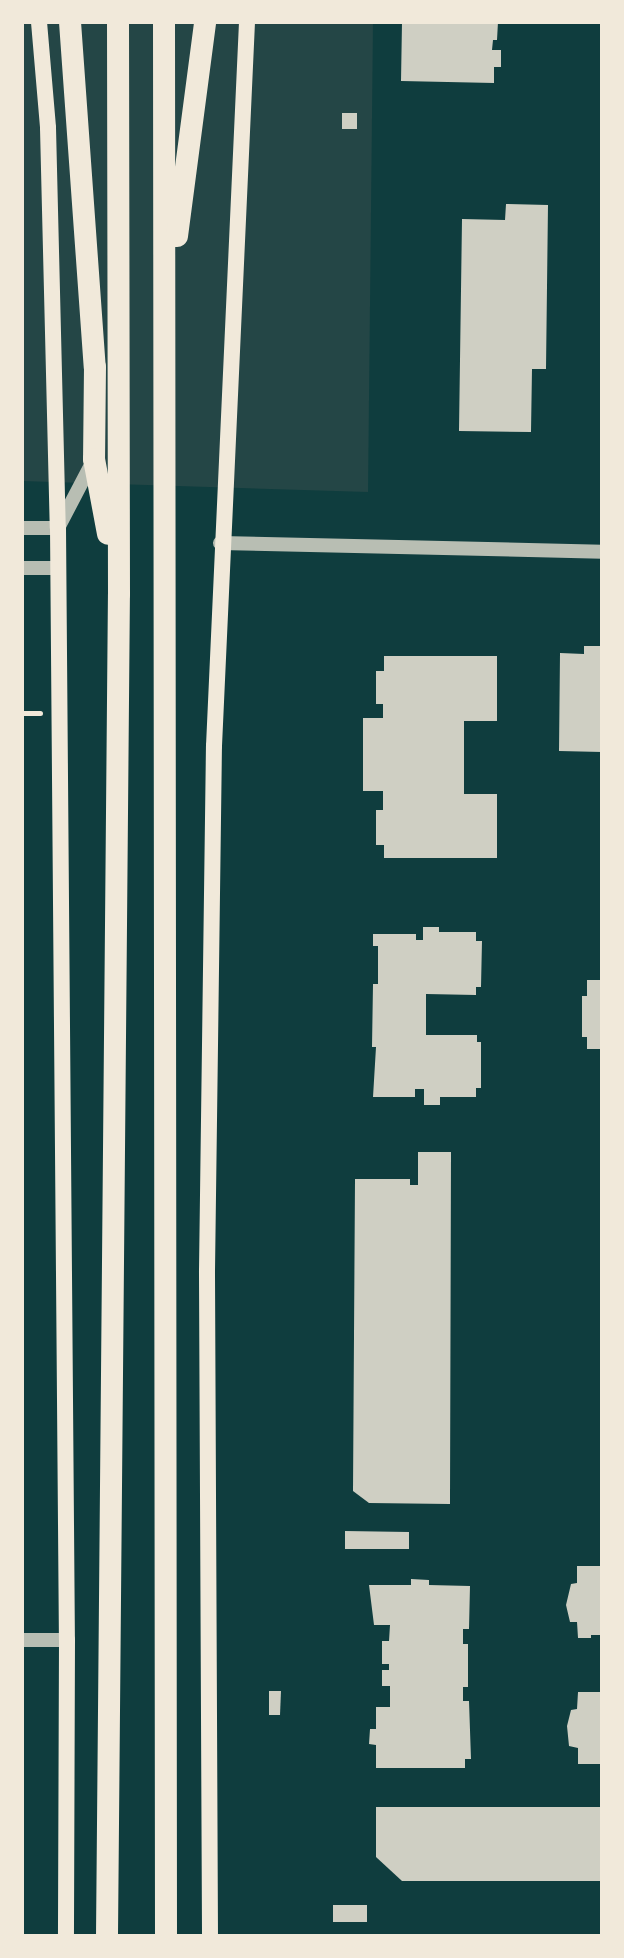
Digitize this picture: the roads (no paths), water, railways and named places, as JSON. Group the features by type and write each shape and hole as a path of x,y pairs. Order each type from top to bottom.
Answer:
{"highway":[{"path":"70,22 95,367 94,459 119,594"},
{"path":"107,1936 119,594 118,22"},
{"path":"164,22 162,560 166,1936"},
{"path":"165,324 205,22"}],"main road":[{"path":"39,22 48,128 58,528 67,1640 66,1936"},
{"path":"210,1936 207,1271 220,543 247,22"}],"street":[{"path":"22,528 58,528 94,459"},
{"path":"220,543 602,552"},
{"path":"22,568 58,568"},
{"path":"22,1640 67,1640"}]}
